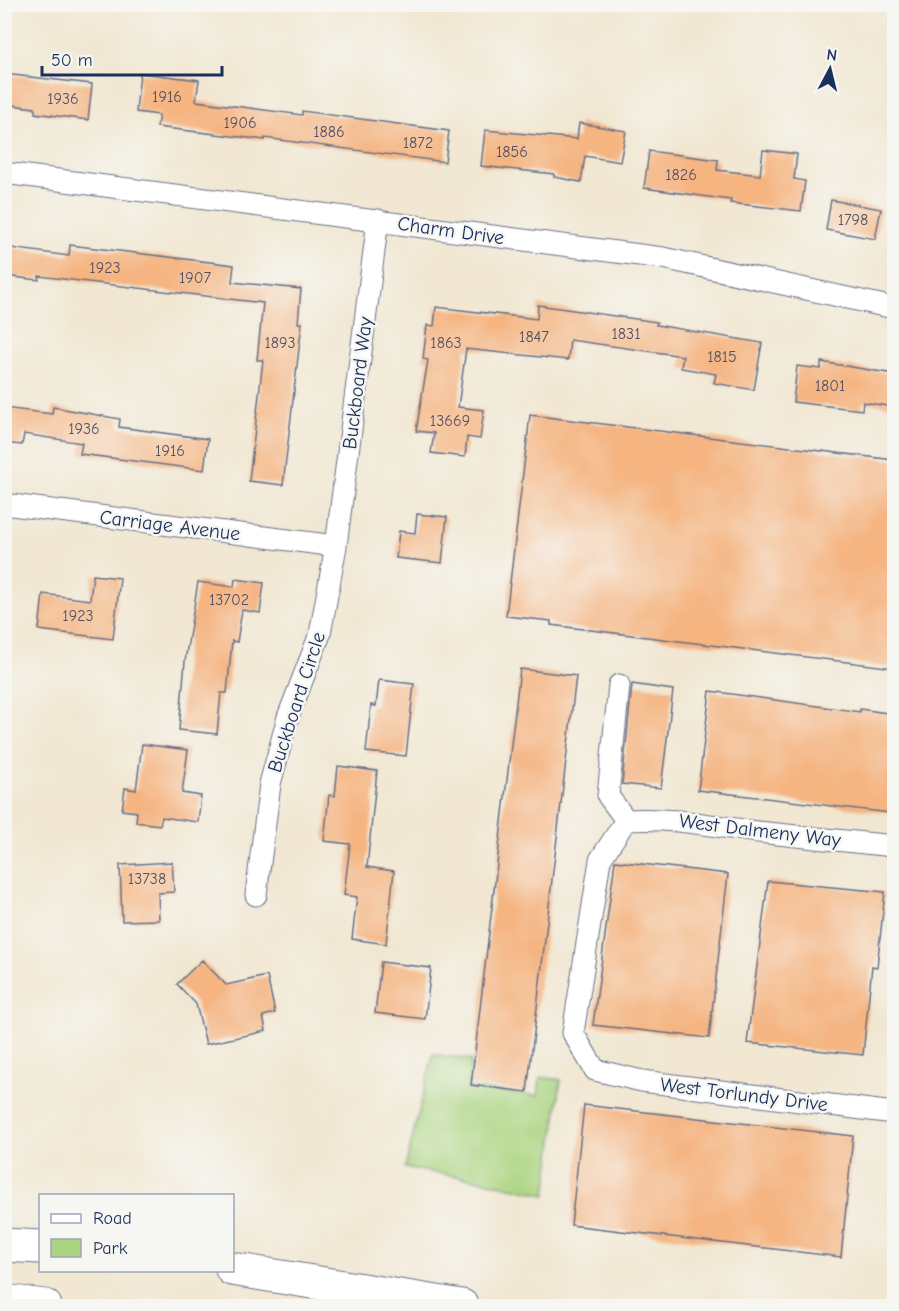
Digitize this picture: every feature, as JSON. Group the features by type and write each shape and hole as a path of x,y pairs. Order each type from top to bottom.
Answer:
{"highway":[{"path":"4,1245 39,1247"},
{"path":"234,1269 462,1306"},
{"path":"4,1301 45,1306"}],"street":[{"name":"Charm Drive","path":"4,173 663,258 894,309"},
{"name":"Buckboard Way","path":"336,546 378,220"},
{"name":"Carriage Avenue","path":"4,504 336,546"},
{"name":"Buckboard Circle","path":"256,895 270,784 288,717 320,634 336,546"},
{"path":"619,685 608,796 626,820"},
{"name":"West Dalmeny Way","path":"626,820 669,819 894,846"},
{"name":"West Torlundy Drive","path":"626,820 600,860 573,1033 595,1070 642,1081 894,1113"}],"green space":[{"path":"433,1054 471,1060 469,1088 538,1096 540,1077 561,1080 546,1195 475,1179 405,1168"}],"building":[{"path":"140,73 199,80 196,101 302,115 302,111 449,131 445,162 265,138 265,140 157,127 159,115 136,112"},
{"path":"4,74 92,84 88,120 35,113 35,108 4,104"},
{"path":"579,123 626,131 620,162 585,156 581,182 554,177 554,174 481,166 485,130 577,139"},
{"path":"763,150 797,154 794,179 805,181 801,211 730,203 731,200 644,188 649,151 718,160 717,170 760,175"},
{"path":"831,200 881,209 875,239 826,230"},
{"path":"70,245 234,265 232,282 301,289 298,323 302,323 283,485 249,481 263,360 257,360 263,303 39,276 39,280 4,276 4,247 69,256"},
{"path":"538,305 657,322 656,325 762,343 754,390 714,383 716,374 681,368 683,356 570,340 568,360 466,349 458,407 484,410 480,439 467,437 465,457 431,453 434,433 416,431 428,360 423,359 427,325 434,326 436,307 537,319"},
{"path":"821,362 894,374 894,407 863,402 862,410 793,402 797,366 821,369"},
{"path":"53,407 120,419 119,427 208,439 204,470 80,454 82,443 24,434 22,445 4,443 4,408 52,414"},
{"path":"530,415 894,460 894,668 551,625 551,621 506,616"},
{"path":"417,514 447,517 442,563 396,558 399,531 415,533"},
{"path":"93,575 120,578 113,639 39,630 43,594 90,600"},
{"path":"235,579 264,583 260,613 242,610 237,642 232,641 227,693 221,693 217,734 179,730 185,661 198,582 234,587"},
{"path":"520,669 576,676 527,1092 471,1085"},
{"path":"379,680 414,684 406,756 366,752 371,705 376,706"},
{"path":"632,684 673,690 661,788 622,784"},
{"path":"710,691 860,712 860,709 894,714 894,775 890,813 698,790"},
{"path":"142,744 188,750 182,793 201,796 198,822 162,817 160,825 136,822 137,812 122,810 125,788 136,790"},
{"path":"338,766 377,771 367,867 394,871 386,944 352,939 357,897 344,895 350,844 324,841 329,795 335,796"},
{"path":"615,861 728,874 709,1038 593,1025"},
{"path":"172,862 174,892 158,893 159,920 122,921 120,865"},
{"path":"768,881 885,892 877,967 872,966 863,1055 747,1043"},
{"path":"202,960 226,985 267,976 275,1013 263,1016 266,1031 206,1044 196,1004 177,984"},
{"path":"381,962 431,968 425,1019 375,1013"},
{"path":"584,1105 853,1136 841,1257 571,1225"}]}
